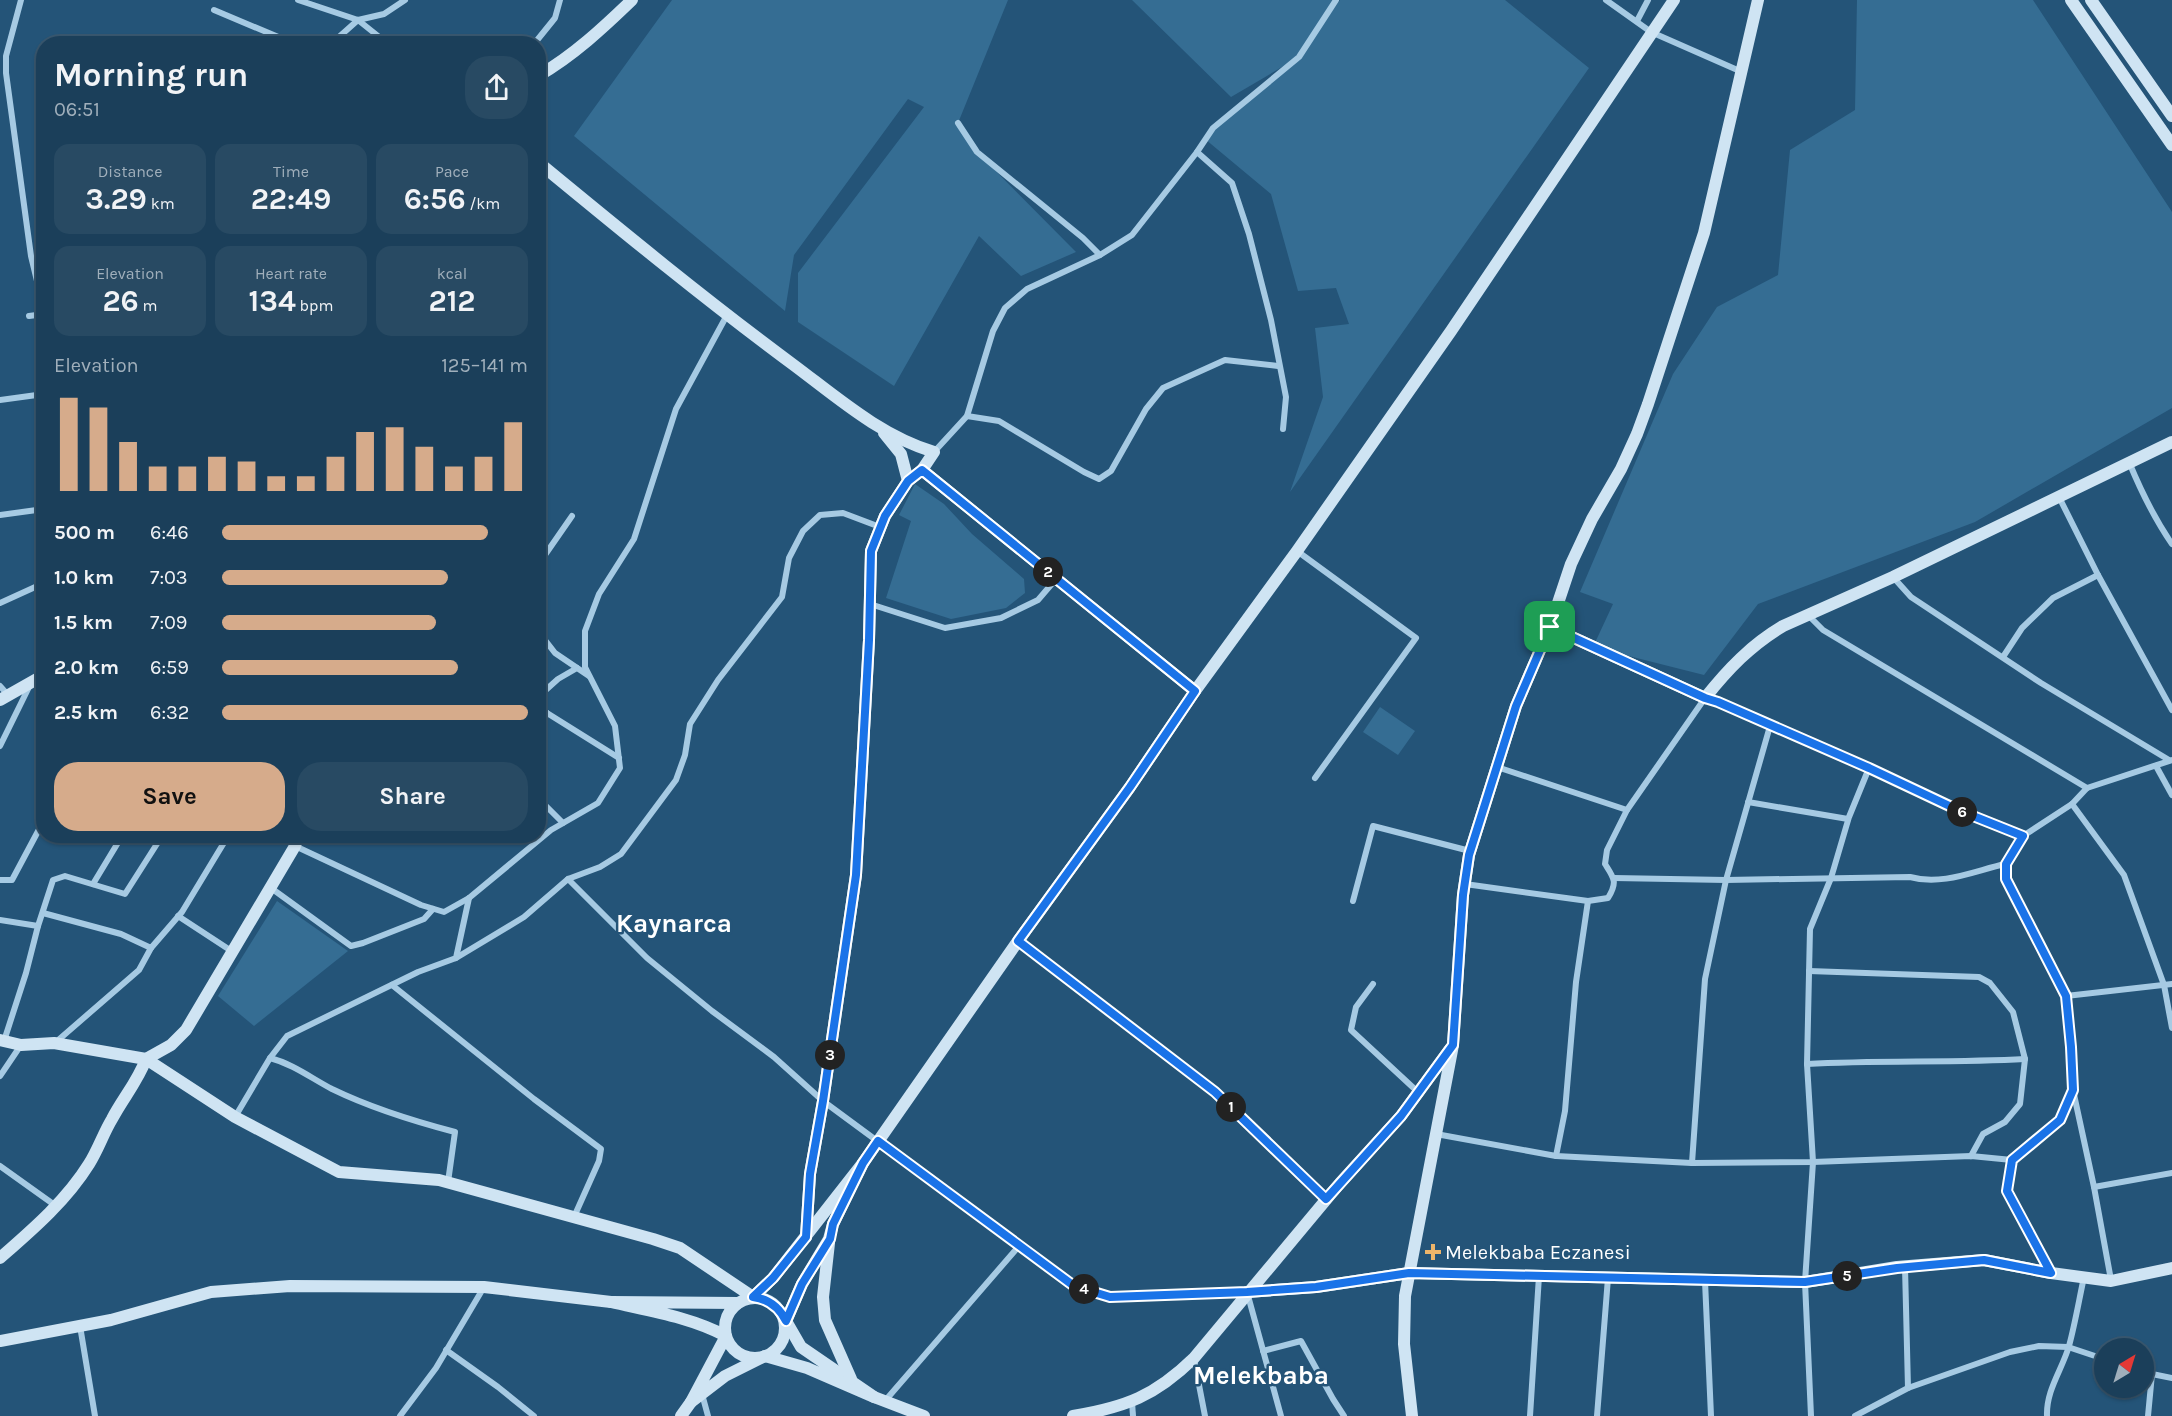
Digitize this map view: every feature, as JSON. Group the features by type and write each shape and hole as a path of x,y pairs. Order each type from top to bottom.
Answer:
{"street":[{"path":"21,0 6,56 6,72 31,256 36,278"},
{"path":"298,0 358,20 378,36"},
{"path":"340,36 358,20 384,14 405,0"},
{"path":"540,36 555,18 560,0"},
{"path":"546,71 569,55 632,0"},
{"path":"806,1237 810,1174 856,875 871,551 880,527 908,481 922,470 934,452 967,416 993,331 1005,308 1027,289 1100,255 1132,235 1197,152 1212,128 1299,57 1336,0"},
{"path":"1606,0 1651,32 1742,72"},
{"path":"1638,21 1648,0"},
{"path":"611,1302 738,1303 753,1297 773,1278 863,1163 1018,941 1130,787 1195,691 1297,551 1451,331 1674,0"},
{"path":"1412,1416 1404,1344 1405,1296 1453,1045 1465,884 1471,851 1516,706 1550,627 1570,564 1592,519 1621,469 1648,404 1704,233 1758,0"},
{"path":"2071,0 2172,145"},
{"path":"2091,0 2172,116"},
{"path":"214,10 276,36"},
{"path":"958,123 977,152 1083,238 1100,255"},
{"path":"1197,152 1232,183 1249,234 1271,320 1278,366 1286,397 1283,429"},
{"path":"546,169 651,256 881,430 934,452"},
{"path":"29,316 36,314"},
{"path":"546,834 598,803 620,768 615,726 585,667 585,631 599,594 634,539 676,409 727,315"},
{"path":"967,416 999,422 1084,472 1099,478 1111,471 1146,409 1163,388 1225,360 1278,366"},
{"path":"0,400 36,395"},
{"path":"881,430 901,454 908,481"},
{"path":"1465,884 1588,901 1608,898 1614,889 1614,879 1605,864 1607,850 1628,810 1705,698 1728,669 1750,648 1783,626 1893,577 2172,442"},
{"path":"2129,462 2141,491 2172,544"},
{"path":"922,470 1195,691"},
{"path":"2060,497 2098,575 2172,710"},
{"path":"0,515 36,510"},
{"path":"235,1117 270,1058 287,1036 418,972 456,958 524,917 568,879 600,867 621,854 676,780 685,755 690,724 718,680 782,597 789,558 803,531 820,515 843,513 880,527"},
{"path":"546,553 572,516"},
{"path":"1297,551 1416,638 1315,778"},
{"path":"2003,657 2022,628 2053,598 2098,575"},
{"path":"1893,577 1911,597 2041,683 2171,760"},
{"path":"870,604 945,628 1001,618 1038,600 1056,579"},
{"path":"0,603 36,587"},
{"path":"1807,615 1823,630 2087,788"},
{"path":"1550,627 1705,698 1869,768 1958,810 2023,836"},
{"path":"546,641 555,653 590,676"},
{"path":"546,690 558,679 577,668"},
{"path":"3,694 36,679"},
{"path":"0,746 31,682"},
{"path":"547,712 619,758"},
{"path":"1692,1163 1705,979 1726,880 1770,726"},
{"path":"2111,1281 2073,1090 2066,996 2006,879 2006,864 2023,836 2072,804 2087,788 2171,760"},
{"path":"2156,766 2172,795"},
{"path":"1497,767 1628,810"},
{"path":"1811,1416 1805,1282 1814,1162 1807,1064 1810,929 1831,878 1848,819 1869,768"},
{"path":"1748,802 1848,819"},
{"path":"2072,804 2124,875 2164,985 2172,1028"},
{"path":"546,806 563,823"},
{"path":"1353,901 1373,826 1471,851"},
{"path":"0,880 12,880 36,835"},
{"path":"93,885 118,843"},
{"path":"158,843 125,894 65,876 53,880 26,973 2,1040 21,1045 54,1044 146,1059 235,1117 339,1172 448,1182 680,1248 753,1297 768,1301 775,1306 781,1312 801,1347 879,1400"},
{"path":"54,1044 139,970 151,948 178,916 224,843"},
{"path":"0,1258 38,1225 76,1183 89,1164 111,1119 140,1075 146,1059 171,1045 186,1030 296,843"},
{"path":"301,843 421,905 444,912 469,898 535,843"},
{"path":"1614,879 1910,877 1924,881 1955,878 2006,864"},
{"path":"568,879 647,958 774,1057 823,1101 1074,1286 1110,1297 1316,1287 1409,1273 1805,1282 1905,1267 1984,1260 2051,1273 2111,1281 2172,1268"},
{"path":"271,888 351,946 424,919 433,909"},
{"path":"456,958 469,898"},
{"path":"1556,1156 1565,1111 1576,982 1588,901"},
{"path":"43,913 121,934 151,948"},
{"path":"178,916 233,952"},
{"path":"0,920 38,926"},
{"path":"1018,941 1215,1092 1326,1199"},
{"path":"1809,970 1979,976 1990,983 2013,1012 2025,1059 2020,1104 2005,1122 1983,1134 1971,1156"},
{"path":"1373,984 1356,1007 1351,1030 1419,1093"},
{"path":"2066,996 2172,984"},
{"path":"392,985 525,1092 601,1149 599,1161 573,1218"},
{"path":"0,1076 21,1045"},
{"path":"1073,1416 1132,1402 1176,1376 1194,1358 1326,1199 1401,1116 1453,1045"},
{"path":"270,1058 288,1062 333,1089 400,1117 455,1132 448,1182"},
{"path":"1807,1064 1857,1061 1962,1062 2025,1059"},
{"path":"2051,1273 2007,1191 2012,1160 2060,1120 2073,1090"},
{"path":"1436,1134 1556,1156 1692,1163 1814,1162 1971,1156 2012,1160"},
{"path":"852,1380 825,1320 823,1297 833,1224 863,1163"},
{"path":"0,1166 56,1206"},
{"path":"2094,1187 2172,1173"},
{"path":"691,1402 725,1376 763,1357 779,1346 786,1321 802,1284 830,1239"},
{"path":"879,1400 1019,1246"},
{"path":"1905,1267 1908,1388"},
{"path":"1530,1416 1539,1276"},
{"path":"2047,1416 2047,1404 2068,1347 2084,1277"},
{"path":"1597,1416 1608,1278"},
{"path":"1705,1281 1711,1416"},
{"path":"0,1341 111,1320 211,1292 290,1286 484,1287 611,1302 685,1319 709,1327 726,1336"},
{"path":"399,1416 436,1368 484,1287"},
{"path":"1247,1292 1281,1416"},
{"path":"738,1303 726,1317 724,1326 726,1336 735,1351 742,1356 763,1357 807,1368 879,1400 924,1416"},
{"path":"80,1326 95,1416"},
{"path":"681,1416 691,1402 726,1336"},
{"path":"1263,1351 1301,1341 1344,1416"},
{"path":"1855,1416 1908,1388 2010,1352 2039,1346 2068,1347 2094,1356"},
{"path":"447,1350 498,1386 534,1416"},
{"path":"1194,1358 1205,1416"},
{"path":"2154,1374 2172,1378"},
{"path":"702,1394 708,1416"},
{"path":"2148,1416 2150,1398"},
{"path":"1132,1402 1133,1416"}],"shaded area":[{"path":"672,0 1008,0 958,123 977,152 1076,252 1021,276 979,236 894,386 798,322 798,273 924,107 908,99 794,255 785,311 574,136"},
{"path":"1132,0 1339,0 1322,25 1340,0 1505,0 1589,68 1290,492 1323,397 1315,328 1349,324 1336,288 1298,291 1271,194 1205,139 1213,128 1294,60 1231,97"},
{"path":"1857,0 2033,0 2172,212 2172,408 1975,522 1758,604 1704,675 1593,647 1613,604 1580,592 1673,374 1717,307 1778,275 1790,150 1855,110"},
{"path":"915,484 944,504 972,534 1024,579 1025,593 1006,608 951,619 886,598 911,521 899,515"},
{"path":"1380,707 1415,731 1398,755 1363,732"},
{"path":"277,901 348,951 254,1026 218,996"}],"place":[{"name":"Melekbaba Eczanesi","path":"1433,1252"}],"district":[{"name":"Kaynarca","path":"674,923"},
{"name":"Melekbaba","path":"1261,1375"}],"route":[{"path":"922,470 1195,691 1130,787 1018,941 1215,1092 1326,1199 1401,1116 1453,1045 1463,895 1469,855 1516,706 1550,627 1705,698 1869,768 1958,810 2023,836 2006,864 2006,879 2066,996 2073,1090 2060,1120 2012,1160 2007,1191 2051,1273 1984,1260 1897,1268 1805,1282 1409,1273 1316,1287 1110,1297 1074,1286 878,1141 863,1163 833,1224 830,1239 802,1284 786,1321 775,1306 768,1301 753,1297 773,1278 806,1237 810,1174 856,875 869,640 871,551 885,516 908,481 922,470"}]}
